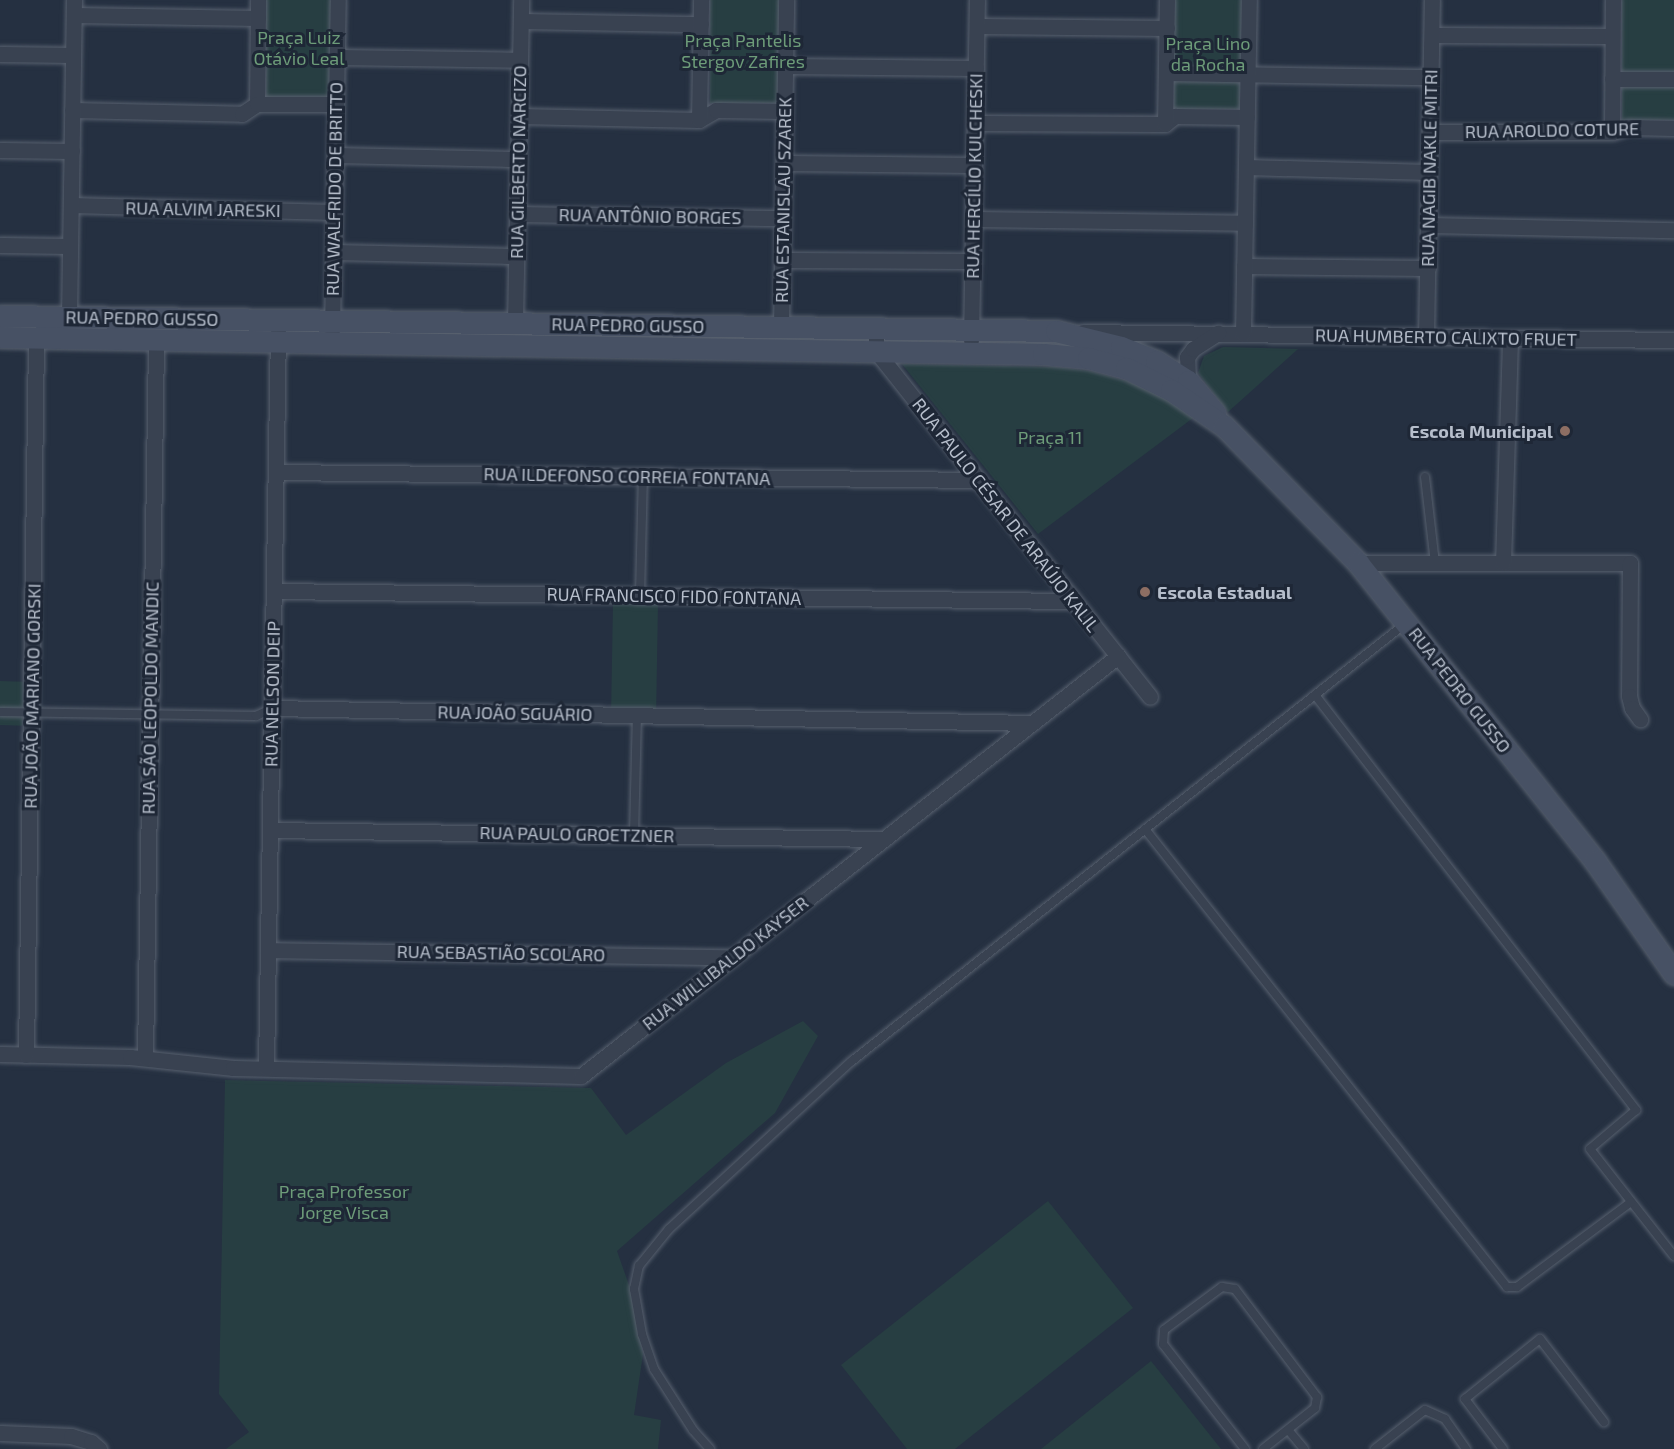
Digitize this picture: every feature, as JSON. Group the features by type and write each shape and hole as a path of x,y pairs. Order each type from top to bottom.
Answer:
{"main road":[{"name":"RUA PEDRO GUSSO","path":"0,316 1056,331 1137,353 1172,370 1188,381 1207,400 1224,426 1358,563 1595,861 1674,974"},
{"name":"RUA PEDRO GUSSO","path":"0,337 1067,355 1110,362 1156,382 1224,426"}],"street":[{"path":"257,104 258,0"},
{"name":"RUA WALFRIDO DE BRITTO","path":"332,342 338,0"},
{"name":"RUA GILBERTO NARCIZO","path":"515,323 521,0"},
{"path":"699,120 701,0"},
{"name":"RUA ESTANISLAU SZAREK","path":"781,327 786,0"},
{"name":"RUA HERCÍLIO KULCHESKI","path":"971,352 977,0"},
{"path":"1165,124 1167,0"},
{"path":"1243,334 1249,0"},
{"name":"RUA NAGIB NAKLE MITRI","path":"1426,337 1432,0"},
{"path":"1612,132 1613,0"},
{"path":"69,317 74,8 258,18"},
{"path":"521,21 701,24"},
{"path":"977,26 1167,28"},
{"path":"1432,35 1612,36"},
{"path":"0,54 73,55"},
{"path":"337,57 520,60"},
{"path":"785,66 976,68"},
{"path":"1166,73 1431,77"},
{"path":"1612,79 1674,80"},
{"path":"72,110 242,114 257,104 336,105"},
{"path":"519,116 699,120 716,110 784,111"},
{"path":"975,123 1165,124 1175,116 1247,117"},
{"name":"RUA AROLDO COTURE","path":"1430,132 1612,132 1628,127 1674,128"},
{"path":"0,150 72,151"},
{"path":"335,155 518,159"},
{"path":"784,163 974,165"},
{"path":"1246,167 1429,172"},
{"name":"RUA ALVIM JARESKI","path":"71,206 334,212"},
{"name":"RUA ANTÔNIO BORGES","path":"517,214 783,218"},
{"path":"974,219 1245,223"},
{"path":"1428,225 1674,230"},
{"path":"0,245 70,246"},
{"path":"333,252 516,256"},
{"path":"782,260 973,261"},
{"path":"1244,266 1428,268"},
{"name":"RUA NELSON DEIP","path":"266,1068 278,320"},
{"path":"876,329 876,351"},
{"name":"RUA HUMBERTO CALIXTO FRUET","path":"1056,331 1674,340"},
{"path":"1188,381 1187,357 1193,349 1218,333"},
{"name":"RUA JOÃO MARIANO GORSKI","path":"26,1055 33,712 36,337"},
{"path":"1503,563 1510,338"},
{"name":"RUA SÃO LEOPOLDO MANDIC","path":"145,1058 156,339"},
{"name":"RUA PAULO CÉSAR DE ARAÚJO KALIL","path":"876,351 1150,697"},
{"name":"RUA ILDEFONSO CORREIA FONTANA","path":"276,472 978,480"},
{"path":"1358,563 1630,563 1629,696 1632,708 1640,719"},
{"name":"RUA FRANCISCO FIDO FONTANA","path":"274,591 1074,601"},
{"name":"RUA WILLIBALDO KAYSER","path":"0,1054 145,1058 220,1067 581,1076 1118,656"},
{"name":"RUA JOÃO SGUÁRIO","path":"272,708 1032,723"},
{"name":"RUA PAULO GROETZNER","path":"270,830 884,839"},
{"name":"RUA SEBASTIÃO SCOLARO","path":"268,950 733,957"},
{"path":"0,1433 71,1436 91,1442 99,1449"}],"lane":[{"path":"640,595 643,476"},
{"path":"1425,477 1435,563"},
{"path":"710,1449 693,1430 654,1369 642,1334 634,1289 639,1266 669,1229 852,1061 1407,622"},
{"path":"1315,695 1636,1110 1590,1149 1674,1256"},
{"name":"RUA JOÃO SGUÁRIO","path":"0,712 256,716 272,708"},
{"path":"634,835 637,716"},
{"path":"1145,829 1507,1287 1517,1287 1631,1202"},
{"path":"1245,1449 1163,1344 1164,1330 1222,1287 1234,1289 1317,1397 1315,1408 1289,1431 1263,1449"},
{"path":"1503,1449 1466,1399 1540,1339 1604,1422"},
{"path":"1376,1449 1425,1410 1445,1419 1466,1449"},
{"path":"1289,1431 1304,1449"}],"green space":[{"name":"Praça Luiz Otávio Leal","path":"266,0 332,0 332,98 266,98"},
{"name":"Praça Pantelis Stergov Zafires","path":"710,0 779,0 779,103 710,103"},
{"name":"Praça Lino da Rocha","path":"1174,0 1243,0 1243,109 1174,109"},
{"path":"1622,0 1674,0 1674,120 1622,120"},
{"path":"1223,347 1298,349 1228,412 1198,373 1204,356"},
{"name":"Praça 11","path":"902,364 1056,367 1090,371 1130,382 1165,398 1193,418 1038,534"},
{"path":"613,603 658,604 656,709 611,708"},
{"path":"0,681 24,682 22,726 0,725"},
{"name":"Praça Professor Jorge Visca","path":"803,1021 818,1036 775,1113 617,1251 630,1288 643,1354 634,1415 661,1420 658,1449 226,1449 249,1432 219,1394 225,1080 591,1088 626,1135 726,1063"},
{"path":"1048,1201 1133,1308 955,1449 907,1449 841,1365"},
{"path":"1151,1361 1221,1449 1041,1449"}],"place":[{"name":"Escola Municipal","path":"1565,431"},
{"name":"Escola Estadual","path":"1145,592"}]}
